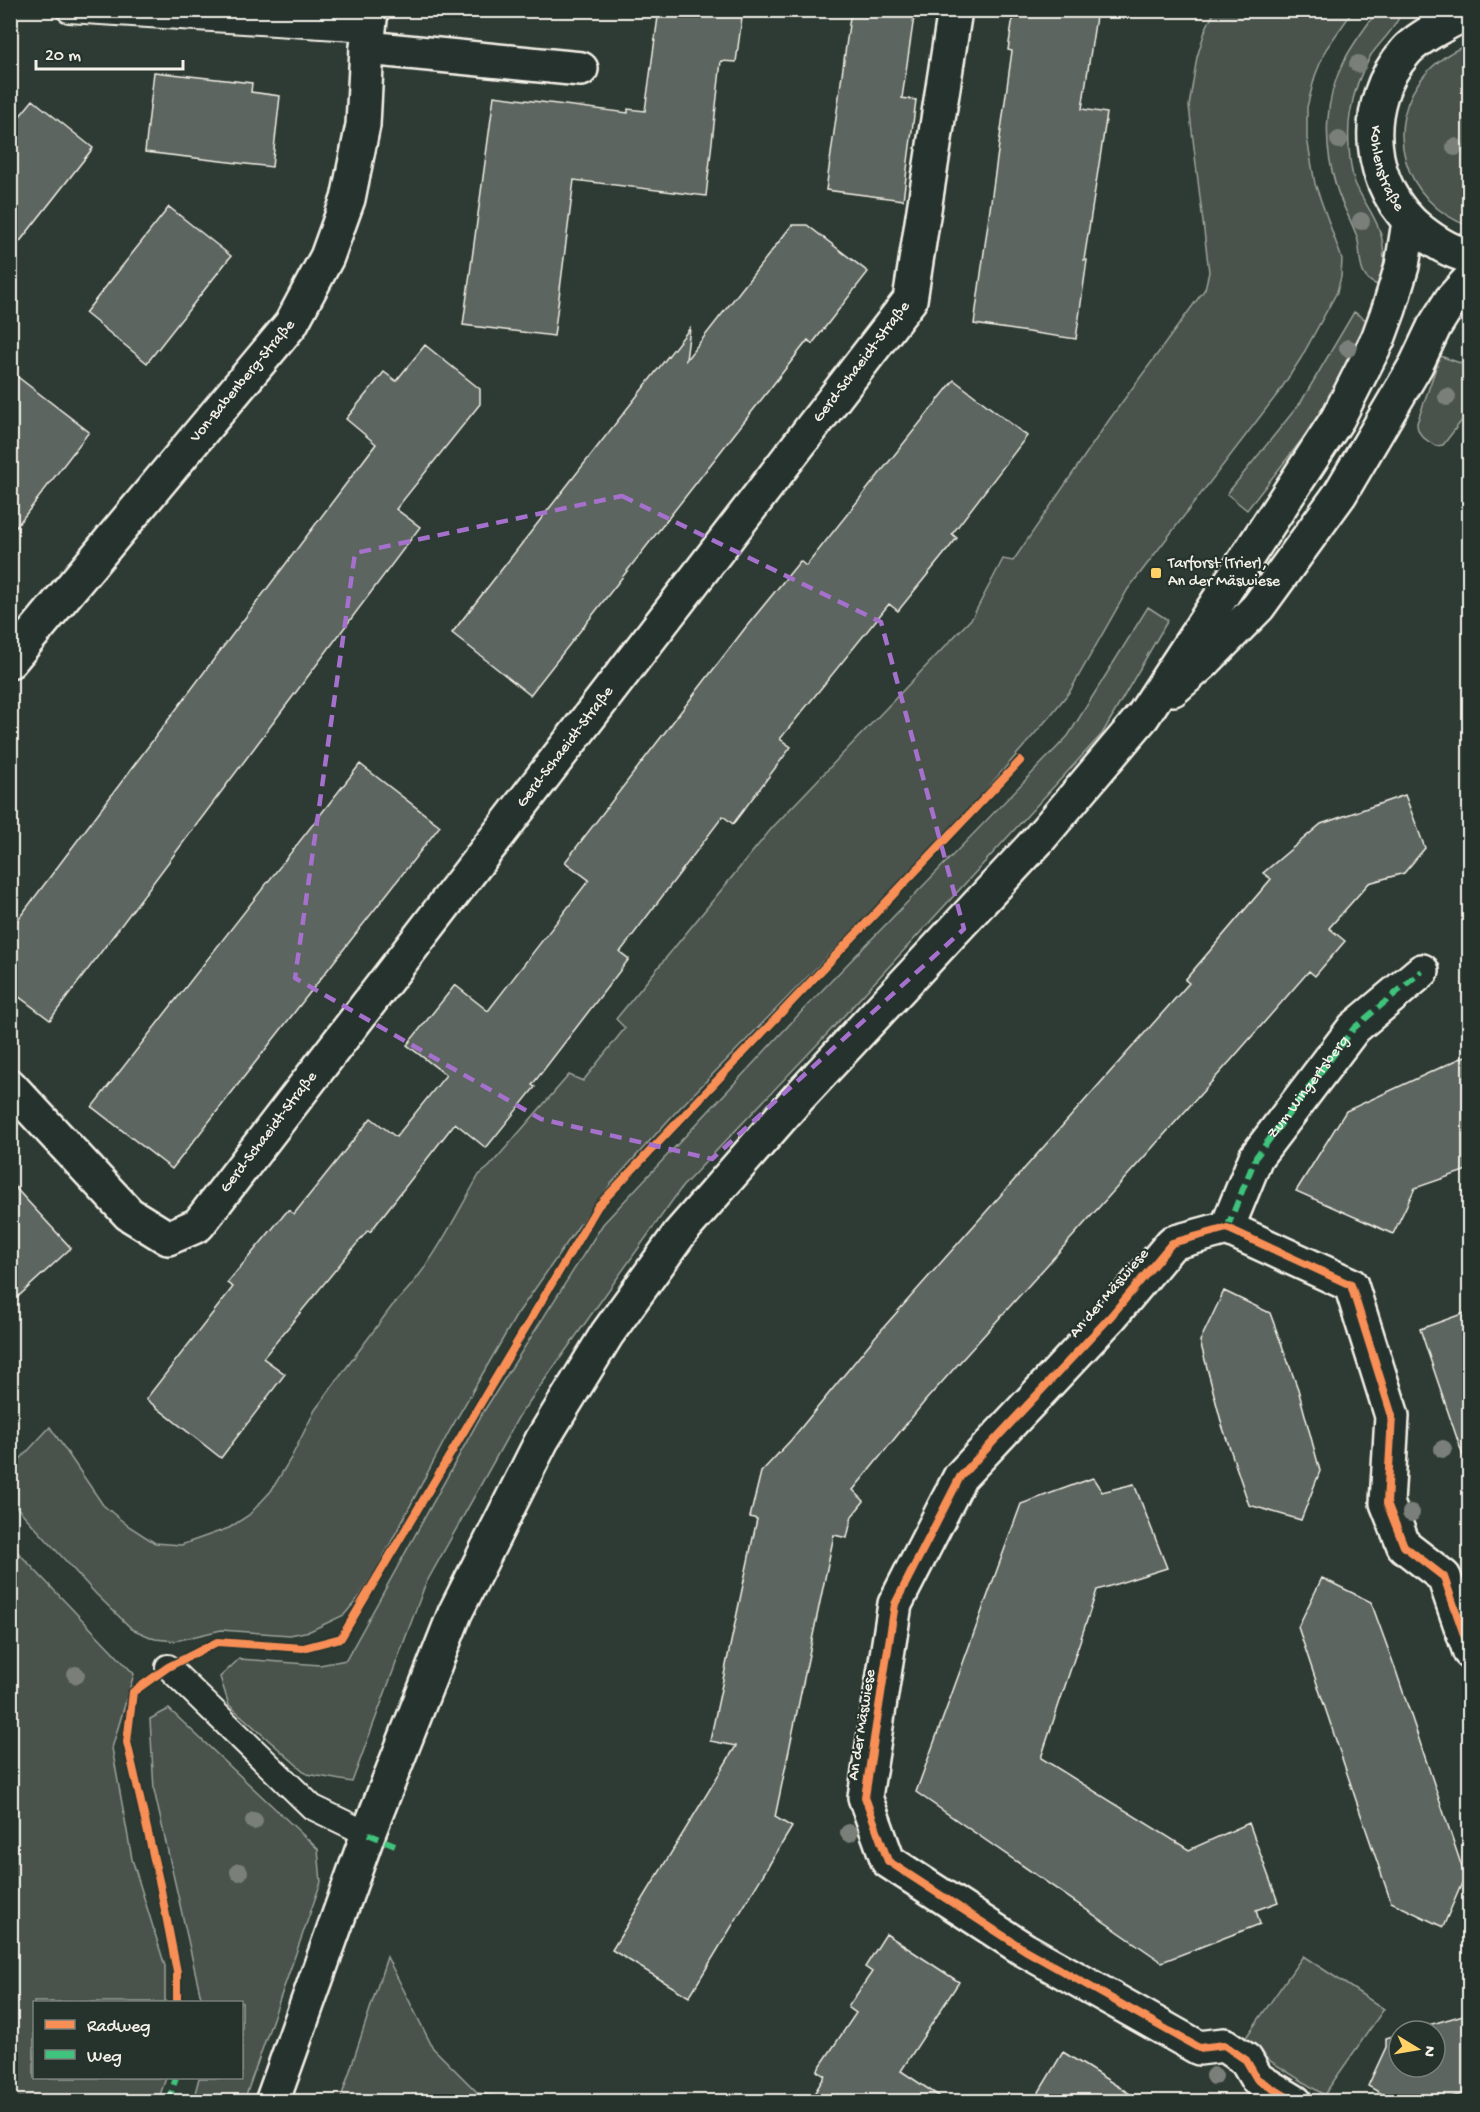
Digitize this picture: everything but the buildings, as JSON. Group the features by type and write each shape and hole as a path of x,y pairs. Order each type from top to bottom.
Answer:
{"street":[{"name":"Gerd-Schaeidt-Straße","path":"10,1086 129,1214 168,1238 198,1225 910,300 955,10"},
{"name":"Kohlenstraße","path":"1470,13 1430,21 1386,81 1374,117 1376,155 1387,192 1409,222 1434,242 1462,255 1470,256"},
{"path":"369,29 581,69"},
{"name":"Von-Babenberg-Straße","path":"10,661 291,324 327,257 348,199 363,124 369,29"},
{"path":"272,2102 368,1834 455,1613 542,1440 607,1334 688,1225 799,1097 1039,839 1143,716 1338,418 1362,372 1385,319 1402,266 1409,222"},
{"path":"1143,716 1204,662 1258,607 1340,494 1405,385 1434,327 1451,300 1470,279"},
{"name":"Zum Wingertsberg","path":"1227,1228 1256,1157 1354,1028 1422,971"},
{"path":"1227,1228 1351,1285 1392,1416 1387,1503 1404,1546 1444,1577 1470,1652"},
{"name":"An der Mäswiese","path":"1227,1228 1172,1243 1111,1316 960,1477 895,1604 865,1797 888,1861 1025,1950 1199,2048 1224,2045 1246,2060 1257,2079 1294,2102"}],"lane":[{"path":"69,10 369,29"},
{"path":"168,1667 312,1808 368,1834"}],"highlighted area":[{"path":"622,496 881,622 964,929 712,1159 541,1119 295,978 355,553"}],"shaded area":[{"path":"1215,11 1353,11 1326,49 1315,76 1307,107 1307,138 1315,184 1342,259 1341,277 1337,292 1301,358 1279,392 1128,589 1070,691 1050,716 979,798 674,1114 610,1185 516,1316 450,1430 378,1567 360,1596 344,1615 310,1631 290,1635 221,1630 175,1641 155,1639 132,1629 96,1594 11,1501 11,1469 50,1427 103,1505 127,1525 155,1543 181,1545 229,1528 249,1515 271,1491 291,1458 315,1410 392,1306 406,1292 430,1260 479,1175 489,1167 569,1075 583,1081 625,1028 616,1019 772,828 972,618 1003,559 1013,561 1109,420 1205,289 1209,272 1189,106 1197,57 1206,28"},
{"path":"1377,11 1402,11 1392,29 1371,55 1360,77 1351,107 1349,140 1351,168 1355,183 1378,226 1382,239 1384,259 1381,286 1372,283 1363,272 1357,237 1338,193 1329,154 1328,138 1329,107 1337,76 1351,48"},
{"path":"1470,45 1469,226 1447,215 1428,200 1414,181 1406,160 1402,138 1404,115 1412,93 1427,72 1457,49"},
{"path":"1354,312 1371,323 1348,375 1318,419 1247,510 1227,494 1301,402"},
{"path":"1440,356 1469,366 1469,411 1443,445 1436,446 1420,434 1417,423"},
{"path":"1148,607 1168,620 1102,734 829,1032 682,1187 519,1416 425,1585 352,1782 307,1774 229,1705 220,1677 239,1659 320,1665 346,1660 482,1414 603,1224 804,1009 1068,736"},
{"path":"11,1545 134,1674 112,1748 132,1859 165,1966 165,2001 33,2001 33,2079 166,2079 158,2101 11,2101"},
{"path":"169,1709 318,1849 321,1882 244,2101 193,2101 199,2079 243,2079 243,2001 202,2001 154,1790 150,1719"},
{"path":"1303,1956 1384,2009 1324,2095 1242,2043"},
{"path":"387,1957 433,2048 478,2093 527,2101 340,2101"}],"marked path":[{"path":"1227,1228 1256,1157 1354,1028 1422,971"},
{"path":"368,1834 395,1845"},
{"path":"168,2102 176,2079"}],"cycle path":[{"path":"177,2001 177,1972 160,1885 127,1742 133,1692 168,1667 217,1642 303,1648 341,1638 598,1206 1020,761"},
{"path":"1295,2102 1257,2079 1246,2060 1224,2045 1199,2048 1025,1950 888,1861 865,1797 895,1604 960,1477 1111,1316 1172,1243 1227,1228 1351,1285 1392,1416 1387,1503 1404,1546 1444,1577 1470,1652"}],"place":[{"name":"Tarforst (Trier), An der Mäswiese","path":"1156,573"}]}
